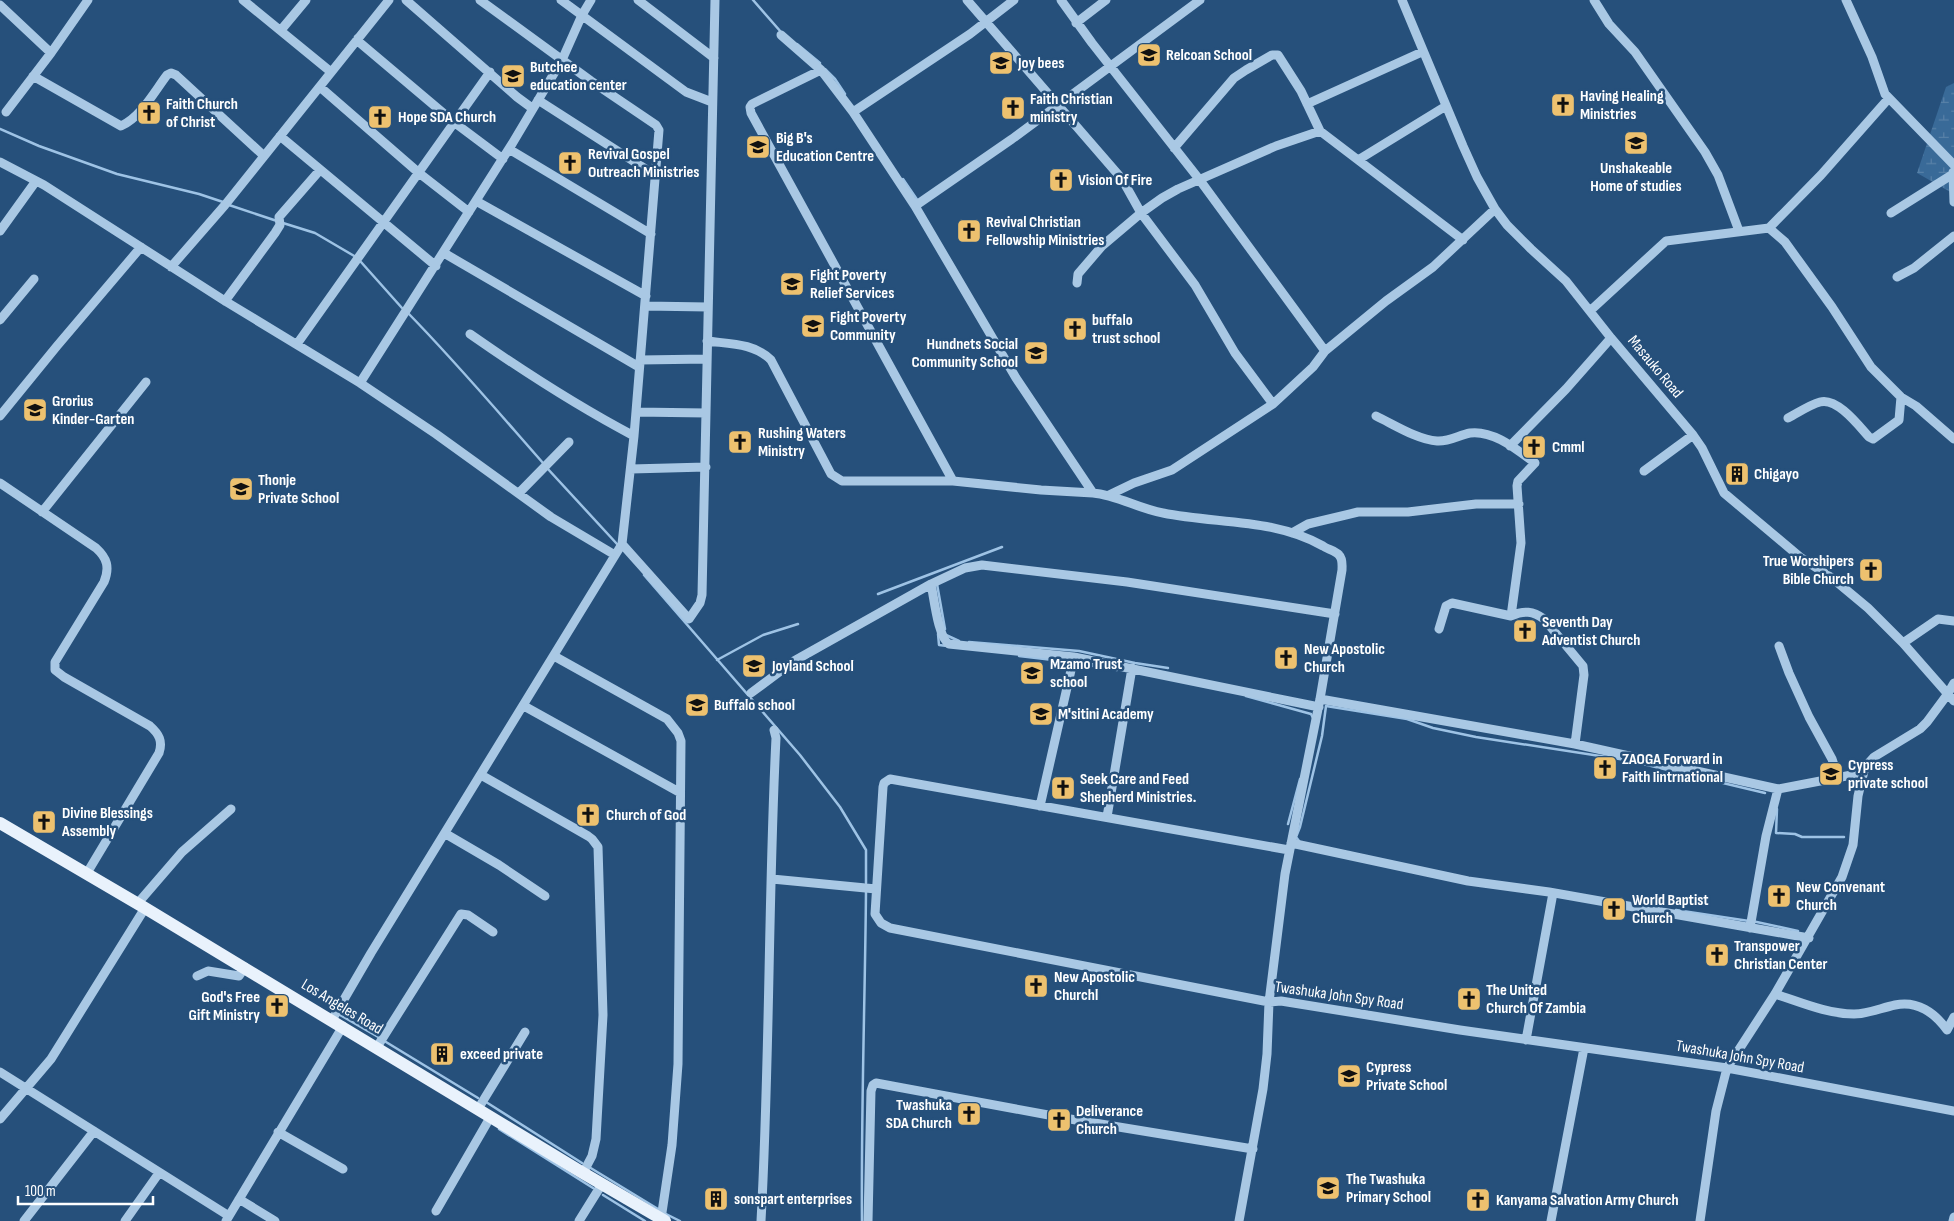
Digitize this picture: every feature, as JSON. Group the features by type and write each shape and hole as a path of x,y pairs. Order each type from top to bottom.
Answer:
{"main road":[{"name":"Los Angeles Road","path":"0,823 245,967 491,1116 602,1186 663,1220"}],"street":[{"path":"6,112 88,0"},
{"path":"243,0 331,72"},
{"path":"281,30 306,0"},
{"path":"172,267 225,205 263,155 389,0"},
{"path":"406,0 490,72 517,98 532,108"},
{"path":"0,1072 227,1218 278,1132 337,1023 371,952 446,834 622,544 631,469 660,133 658,127 480,0"},
{"path":"561,0 686,92 712,102"},
{"path":"360,383 503,159 562,60 582,15 591,0"},
{"path":"638,0 714,58"},
{"path":"622,544 689,618 700,603 702,595 715,0"},
{"path":"967,0 1117,172 1141,213 1195,285 1226,339 1273,404"},
{"path":"853,112 986,22 1014,0"},
{"path":"1061,0 1076,23 1199,179 1325,351"},
{"path":"1076,23 1106,0"},
{"path":"914,206 1000,147 1200,0"},
{"name":"Masauko Road","path":"1402,0 1422,52 1477,177 1495,209 1507,225 1566,281 1591,310 1611,338 1693,435 1724,492 1800,557 1845,588 1868,608 1951,698"},
{"path":"1594,0 1609,24 1635,52 1705,152 1718,175 1739,231"},
{"path":"1846,0 1872,57 1882,90 1954,170 1954,202"},
{"path":"0,5 51,53"},
{"path":"781,35 821,70 853,112 914,206 1016,378 1093,492"},
{"path":"358,38 359,42 456,123 503,159"},
{"path":"1307,104 1422,52"},
{"path":"1174,148 1234,78 1272,55 1278,55 1307,104 1320,132 1463,240"},
{"path":"821,70 752,104 750,107 751,113 953,481"},
{"path":"297,344 456,123 490,72"},
{"path":"33,76 122,126 136,114 167,75 171,73 176,75 263,155"},
{"path":"320,87 419,173 469,212"},
{"path":"1591,310 1666,241 1769,228 1821,175 1889,98"},
{"path":"538,100 655,175"},
{"path":"1358,160 1446,106"},
{"path":"1077,283 1078,274 1091,258 1141,213 1178,188 1276,146 1320,132"},
{"path":"280,136 436,266"},
{"path":"509,149 651,234"},
{"path":"0,162 36,181 225,302 360,383 558,521 615,555"},
{"path":"225,302 280,224 279,217 320,170"},
{"path":"1891,214 1954,170"},
{"path":"0,231 36,181"},
{"path":"476,201 646,296"},
{"path":"1109,495 1134,483 1172,470 1273,404 1313,367 1325,351 1386,301 1433,268 1495,209"},
{"path":"1769,228 1786,242 1871,367 1901,398 1916,406 1954,439"},
{"path":"1897,277 1914,268 1954,236"},
{"path":"0,416 141,247"},
{"path":"444,253 640,363 707,359"},
{"path":"0,320 34,278"},
{"path":"645,306 708,307"},
{"path":"470,334 584,409 634,436"},
{"path":"1510,446 1566,389 1611,338"},
{"path":"707,341 745,345 765,354 771,360 831,474 838,480 953,481 1041,490 1093,492 1109,495 1162,513 1234,521 1292,533 1314,541 1339,555 1342,570 1335,614 1320,703 1290,846 1269,1002 1267,1054 1253,1149 1239,1221"},
{"path":"42,512 146,382"},
{"path":"1788,418 1818,402 1827,402 1840,408 1873,439 1899,420 1901,398"},
{"path":"636,412 706,412"},
{"path":"1376,416 1426,439 1438,441 1469,433 1489,435 1510,446 1534,463 1518,481 1521,543 1511,616"},
{"path":"1644,471 1693,435"},
{"path":"519,493 568,442"},
{"path":"631,469 706,467"},
{"path":"0,483 96,548 103,554 108,567 104,582 55,662 55,670 64,678 150,726 161,740 159,753 87,873"},
{"path":"1292,533 1308,524 1358,512 1408,512 1476,504 1519,504"},
{"path":"751,693 794,661 931,584 966,568 982,565 1127,582 1335,614"},
{"path":"931,584 942,634 949,644 1074,657 1320,703 1575,744 1778,789 1862,773"},
{"path":"1439,629 1446,606 1449,604 1511,616 1524,611 1537,614 1555,632 1583,666 1584,675 1575,744"},
{"path":"1903,644 1938,620 1954,621"},
{"path":"1780,646 1789,673 1809,717 1832,759 1838,777"},
{"path":"554,656 668,719 674,725 681,741 679,792 678,1064 672,1145 663,1220"},
{"path":"1074,657 1040,806 1290,846 1468,882 1553,893 1809,938"},
{"path":"1107,817 1132,668"},
{"path":"1700,1221 1716,1111 1727,1068 1809,938 1842,877 1853,845 1858,796 1864,767 1874,757 1920,729 1928,722 1951,698 1954,683"},
{"path":"524,706 679,792"},
{"path":"761,1221 765,1154 772,816 776,738 774,730"},
{"path":"481,775 588,836 598,847 603,1000 602,1033 596,1138 592,1156 583,1173"},
{"name":"Twashuka John Spy Road","path":"1040,806 886,780 883,786 876,889 876,914 881,923 890,928 1269,1002 1280,1001 1526,1040 1727,1068 1954,1111"},
{"path":"1750,928 1766,836 1778,789"},
{"path":"0,1119 37,1078 51,1059 141,905 177,857 231,809"},
{"path":"446,834 499,865 545,896"},
{"path":"772,879 876,889"},
{"path":"1526,1040 1553,893"},
{"path":"376,1047 461,914 468,915 493,932"},
{"path":"196,976 204,972 213,971 239,976 245,967"},
{"path":"1775,994 1829,1010 1854,1014 1874,1011 1897,1004 1908,1004 1931,1012 1947,1030 1954,1017"},
{"path":"478,1109 525,1032"},
{"path":"1551,1221 1584,1048"},
{"path":"868,1221 871,1091 876,1083 1070,1119 1253,1149"},
{"path":"436,1210 491,1116"},
{"path":"24,1221 94,1131"},
{"path":"278,1132 343,1169"},
{"path":"125,1221 159,1173"},
{"path":"580,1221 602,1186"},
{"path":"239,1199 275,1221"},
{"path":"1953,1221 1954,1217"}],"green space":[{"path":"1954,83 1954,194 1917,173 1946,87"}],"waterway":[{"path":"753,0 781,32"},
{"path":"797,44 820,63"},
{"path":"825,69 835,79 845,94"},
{"path":"0,129 39,146 117,174 199,194 223,202"},
{"path":"903,179 918,201"},
{"path":"229,205 277,221"},
{"path":"283,223 315,233 356,257"},
{"path":"361,262 402,308"},
{"path":"408,313 460,368 543,463"},
{"path":"547,468 617,544"},
{"path":"878,594 1002,547"},
{"path":"644,575 800,755 840,807 866,850 866,883"},
{"path":"937,584 945,629"},
{"path":"717,660 763,635 798,624"},
{"path":"938,634 939,645 947,646"},
{"path":"946,635 959,641"},
{"path":"969,642 1079,651 1168,668"},
{"path":"1019,656 1070,662"},
{"path":"1076,663 1117,670"},
{"path":"1246,696 1311,714 1313,718"},
{"path":"1299,841 1296,837 1322,736 1326,706 1407,719 1433,728 1476,737 1626,760 1765,793"},
{"path":"1288,824 1300,779"},
{"path":"1777,809 1776,833 1795,834 1802,837 1844,837"},
{"path":"862,1221 866,892"},
{"path":"1676,910 1749,921"},
{"path":"1752,921 1798,931"},
{"path":"340,1015 380,1038"},
{"path":"386,1042 478,1098"},
{"path":"486,1102 582,1163"},
{"path":"499,1129 593,1188"},
{"path":"589,1167 658,1209"},
{"path":"603,1195 645,1221"},
{"path":"664,1213 680,1221"}],"place":[{"name":"Relcoan School","path":"1149,55"},
{"name":"Joy bees","path":"1001,63"},
{"name":"Butchee education center","path":"513,76"},
{"name":"Having Healing Ministries","path":"1563,105"},
{"name":"Faith Christian ministry","path":"1013,108"},
{"name":"Faith Church of Christ","path":"149,113"},
{"name":"Hope SDA Church","path":"380,117"},
{"name":"Unshakeable Home of studies","path":"1636,143"},
{"name":"Big B's Education Centre","path":"758,147"},
{"name":"Revival Gospel Outreach Ministries","path":"570,163"},
{"name":"Vision Of Fire","path":"1061,180"},
{"name":"Revival Christian Fellowship Ministries","path":"969,231"},
{"name":"Fight Poverty Relief Services","path":"792,284"},
{"name":"Fight Poverty Community","path":"813,326"},
{"name":"buffalo trust school","path":"1075,329"},
{"name":"Hundnets Social Community School","path":"1036,353"},
{"name":"Grorius Kinder-Garten","path":"35,410"},
{"name":"Rushing Waters Ministry","path":"740,442"},
{"name":"Cmml","path":"1534,447"},
{"name":"Chigayo","path":"1737,474"},
{"name":"Thonje Private School","path":"241,489"},
{"name":"True Worshipers Bible Church","path":"1871,570"},
{"name":"Seventh Day Adventist Church","path":"1525,631"},
{"name":"New Apostolic Church","path":"1286,658"},
{"name":"Joyland School","path":"754,666"},
{"name":"Mzamo Trust school","path":"1032,673"},
{"name":"Buffalo school","path":"697,705"},
{"name":"M'sitini Academy","path":"1041,714"},
{"name":"ZAOGA Forward in Faith Iintrnational","path":"1605,768"},
{"name":"Cypress private school","path":"1831,774"},
{"name":"Seek Care and Feed Shepherd Ministries.","path":"1063,788"},
{"name":"Church of God","path":"588,815"},
{"name":"Divine Blessings Assembly","path":"44,822"},
{"name":"New Convenant Church","path":"1779,896"},
{"name":"World Baptist Church","path":"1614,909"},
{"name":"Transpower Christian Center","path":"1717,955"},
{"name":"New Apostolic Churchl","path":"1036,986"},
{"name":"The United Church Of Zambia","path":"1469,999"},
{"name":"God's Free Gift Ministry","path":"277,1006"},
{"name":"exceed private","path":"442,1054"},
{"name":"Cypress Private School","path":"1349,1076"},
{"name":"Twashuka SDA Church","path":"969,1114"},
{"name":"Deliverance Church","path":"1059,1120"},
{"name":"The Twashuka Primary School","path":"1328,1188"},
{"name":"sonspart enterprises","path":"716,1199"},
{"name":"Kanyama Salvation Army Church","path":"1478,1200"}]}
